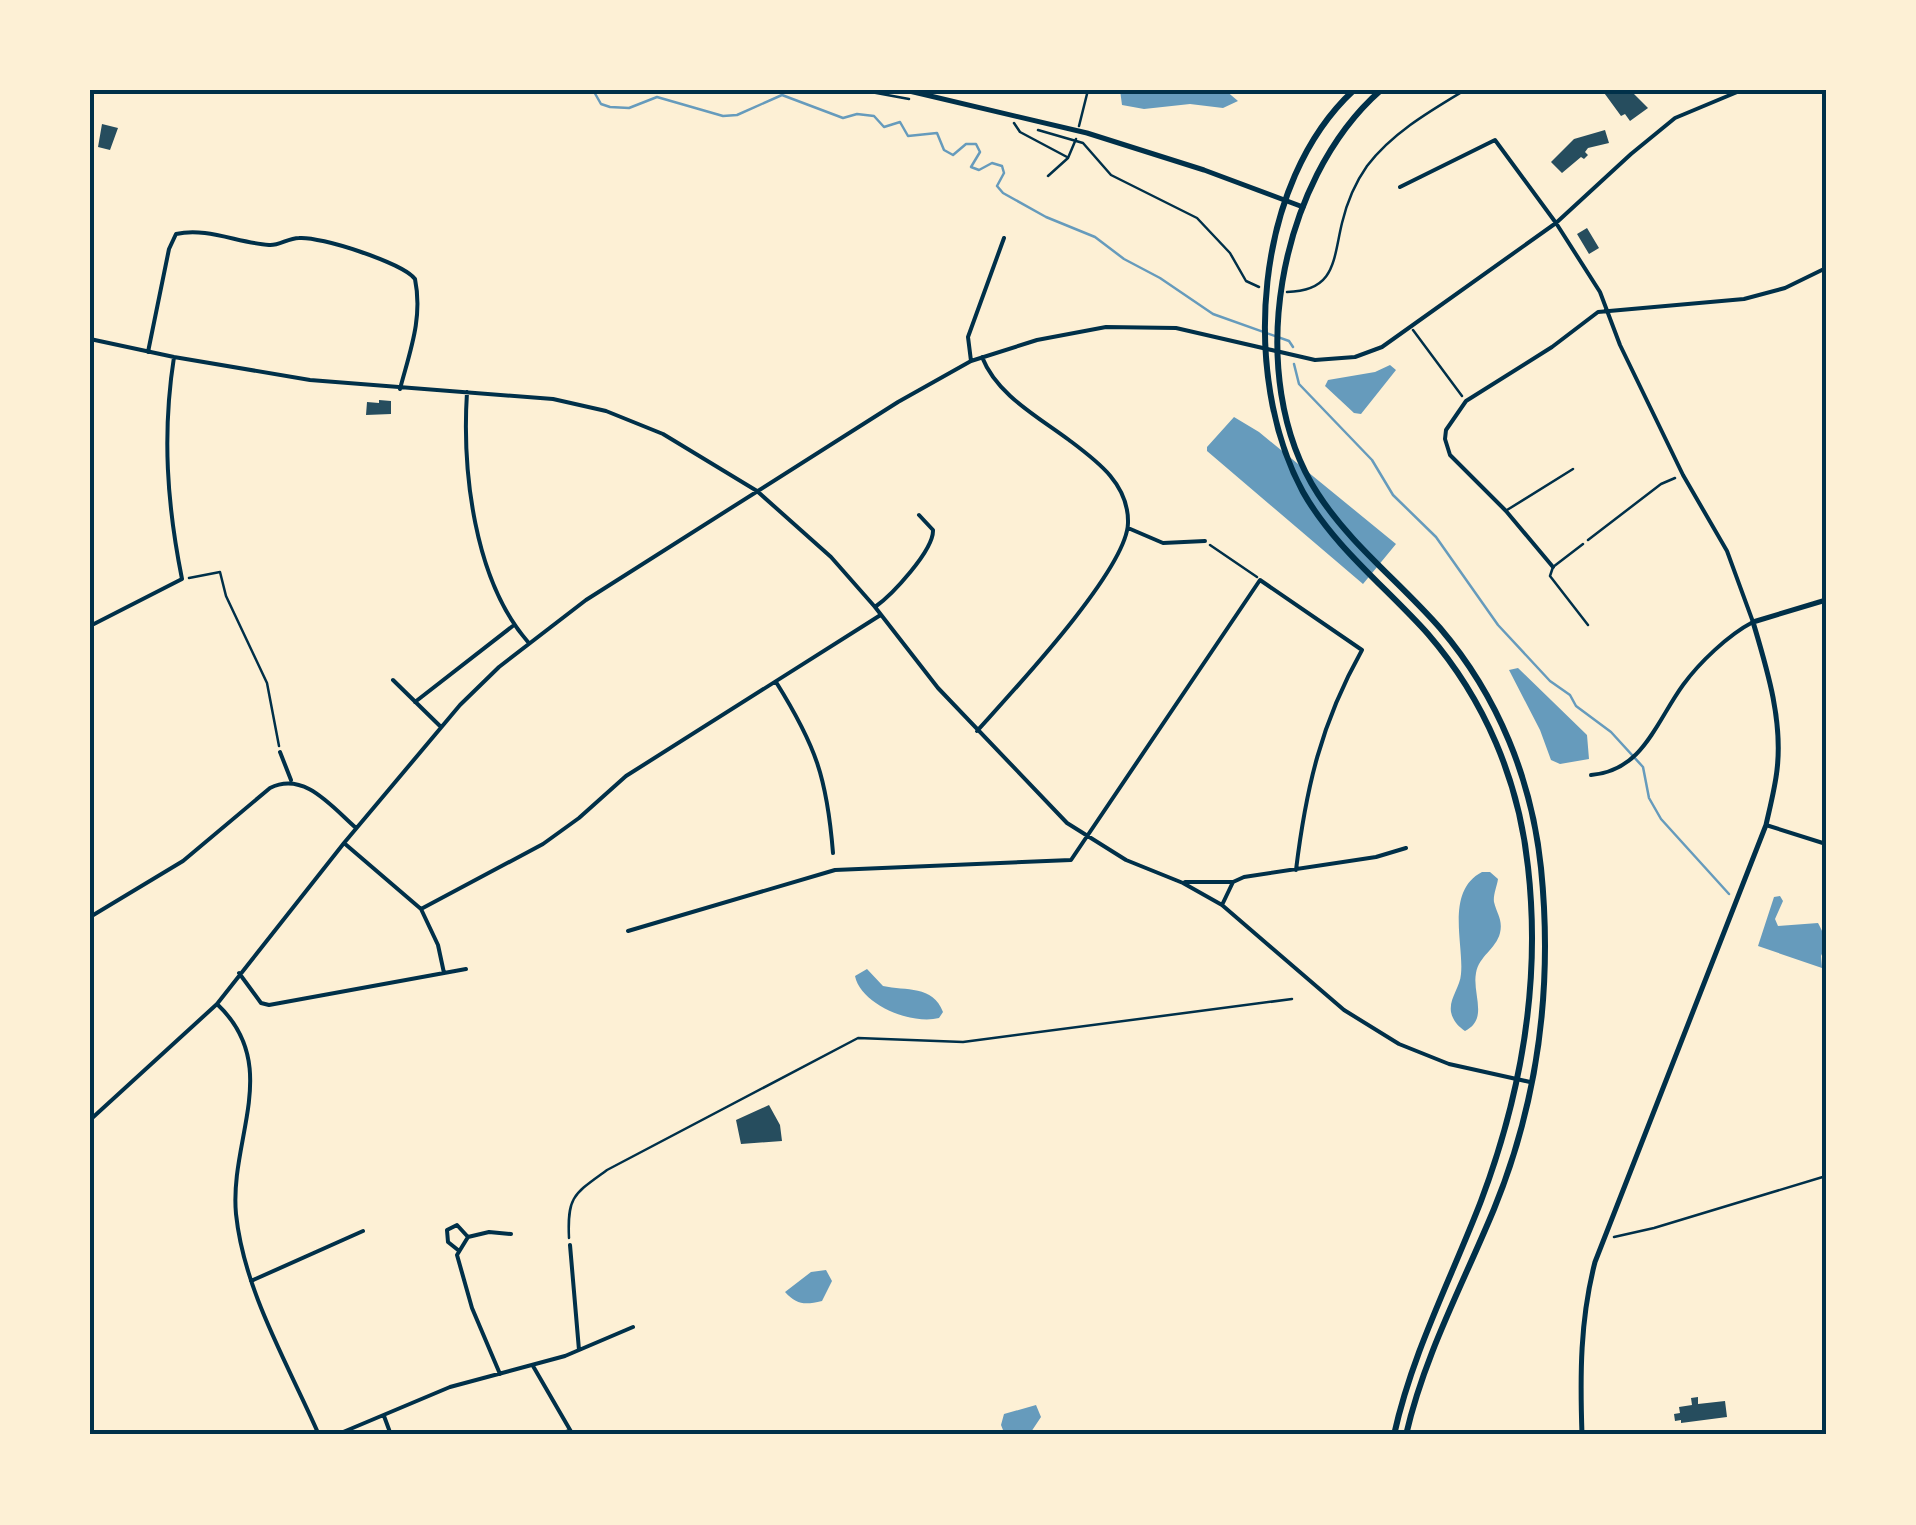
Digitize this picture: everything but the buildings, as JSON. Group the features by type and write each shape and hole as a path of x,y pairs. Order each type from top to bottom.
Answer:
{"main road":[{"path":"1354,90 1322,127 1302,160 1273,244 1267,290 1268,364 1284,452 1305,495 1328,529 1429,636 1461,677 1486,719 1512,784 1528,866 1533,928 1528,1012 1518,1080 1481,1200 1422,1343 1394,1435"},
{"path":"1381,90 1343,132 1319,169 1289,248 1280,298 1279,336 1285,410 1296,450 1337,521 1440,628 1472,670 1504,728 1524,781 1541,865 1546,928 1544,1013 1534,1083 1519,1140 1434,1349 1406,1435"}],"street":[{"path":"905,90 1087,134 1303,206"},
{"path":"90,1120 217,1004 441,727 528,642 586,600 898,402 982,357 1075,331 1130,325 1204,333 1291,356 1338,360 1371,352 1556,223 1675,118 1742,90"},
{"path":"1400,187 1495,140 1556,223 1608,308 1620,346 1683,475 1726,551 1772,688 1778,732 1777,770 1766,825 1595,1262 1585,1302 1580,1354 1582,1435"},
{"path":"148,352 169,249 176,234 194,232 272,246 299,238 374,258 404,269 415,279 417,328 400,389"},
{"path":"970,361 968,337 1004,238"},
{"path":"1553,567 1446,446 1446,430 1466,401 1608,308 1744,300 1785,288 1826,268"},
{"path":"90,339 266,374 400,389 538,397 606,411 663,434 757,492 831,558 977,732 1048,807 1088,837 1126,860 1183,882 1222,905 1344,1010 1386,1038 1449,1064 1534,1083"},
{"path":"977,732 1063,634 1100,581 1128,528 1124,502 1113,477 1001,389 982,357"},
{"path":"90,626 182,579 166,474 166,415 174,358"},
{"path":"467,392 464,456 484,554 492,583 528,642"},
{"path":"875,607 894,590 932,542 934,530 920,515"},
{"path":"1128,528 1162,542 1205,541"},
{"path":"628,931 835,870 1060,862 1076,856 1260,580 1362,650 1341,687 1316,751 1296,870"},
{"path":"1592,776 1616,772 1637,754 1685,682 1740,628 1826,600"},
{"path":"421,908 543,844 626,776 880,615"},
{"path":"415,702 516,624"},
{"path":"393,680 441,727"},
{"path":"776,682 806,729 820,762 834,853"},
{"path":"280,752 292,781"},
{"path":"90,917 182,861 270,788 292,781 304,786 356,828"},
{"path":"1766,825 1826,844"},
{"path":"344,843 421,908 438,945 444,973"},
{"path":"1183,882 1232,882 1376,857 1406,848"},
{"path":"1222,905 1232,882"},
{"path":"240,973 261,1002 270,1005 466,968"},
{"path":"217,1004 226,1012 243,1043 252,1070 235,1194 241,1252 318,1435"},
{"path":"458,1250 448,1242 447,1230 457,1225 468,1237"},
{"path":"251,1281 363,1231"},
{"path":"500,1374 472,1308 456,1256 468,1237 489,1232 511,1234"},
{"path":"570,1245 579,1350"},
{"path":"336,1435 450,1388 533,1366 633,1327"},
{"path":"533,1366 571,1433 553,1435"},
{"path":"383,1416 392,1435"}],"lane":[{"path":"1506,511 1573,469"},
{"path":"1583,544 1553,567 1550,576 1588,625"}],"path":[{"path":"1014,123 1020,132 1068,158 1048,176"},
{"path":"1061,136 1084,142"},
{"path":"1411,327 1466,401"},
{"path":"1583,544 1661,484 1683,475"},
{"path":"1205,541 1260,580"},
{"path":"182,579 220,572 226,596 266,682 280,752"},
{"path":"570,1245 568,1206 572,1198 607,1170 858,1038 963,1042 1292,998"},
{"path":"1614,1236 1654,1228 1826,1176"}],"water":[{"path":"1120,90 1225,90 1238,101 1223,108 1190,104 1144,109 1122,105"},
{"path":"1390,365 1396,370 1361,414 1354,413 1325,386 1328,380 1375,372"},
{"path":"1234,417 1259,432 1396,544 1363,584 1207,451"},
{"path":"1518,668 1587,735 1589,759 1560,764 1551,760 1509,670"},
{"path":"1482,872 1490,872 1498,879 1494,899 1501,928 1498,939 1478,967 1478,1013 1465,1031 1451,1012 1461,974 1460,905 1471,881"},
{"path":"1780,896 1783,901 1775,919 1778,926 1818,923 1825,940 1822,968 1758,946 1774,897"},
{"path":"867,969 883,986 926,993 943,1012 939,1018 915,1018 877,1004 859,986 855,976"},
{"path":"826,1270 832,1281 822,1301 802,1303 785,1292 811,1272"},
{"path":"1036,1405 1041,1417 1029,1435 1005,1435 1001,1425 1004,1414"}],"waterway":[{"path":"593,90 601,104 610,107 629,108 657,97 723,116 737,115 782,95 843,118 857,114 874,116 884,127 900,122 908,136 937,133 944,150 953,155 966,144 976,144 980,152 971,167 979,170 992,163 1002,166 1004,173 997,186 1003,193 1046,217 1095,237 1213,314 1289,341 1293,347"},
{"path":"1294,364 1299,384 1372,460 1393,495 1436,537 1498,625 1550,681 1611,732 1643,767 1649,798 1661,819 1729,894"}]}
